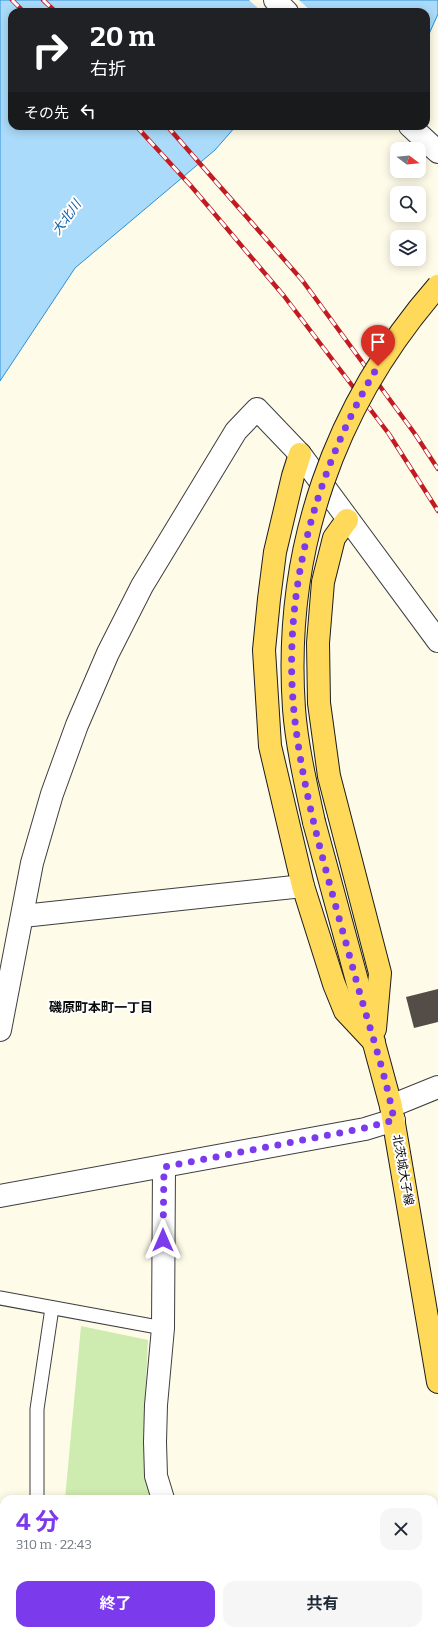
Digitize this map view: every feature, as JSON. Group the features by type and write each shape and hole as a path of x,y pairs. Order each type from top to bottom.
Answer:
{"main road":[{"name":"北茨城大子線","path":"438,286 415,313 384,356 354,408 327,470 312,514 304,546 295,609 293,688 298,742 314,822 393,1113 438,1382"},
{"path":"300,454 293,476 275,552 264,650 270,746 303,886 334,984 345,1011 374,1042"},
{"path":"347,520 334,538 323,582 318,643 319,703 329,776 380,973 374,1042"}],"street":[{"path":"274,0 283,8"},
{"path":"414,130 435,149"},
{"path":"0,1030 32,863 52,794 77,725 108,653 142,586 236,431 257,409 300,454 347,520 438,641"},
{"path":"23,916 303,886"},
{"path":"0,1196 164,1167 365,1128 438,1087"},
{"path":"162,1495 156,1476 155,1442 156,1405 163,1328 164,1167"}],"lane":[{"path":"0,1298 163,1328"},
{"path":"37,1495 37,1409 52,1308"}],"green space":[{"path":"81,1326 148,1340 145,1401 145,1469 151,1495 65,1495"}],"water":[{"name":"大北川","path":"0,0 438,0 438,14 430,32 430,8 8,8 8,130 232,130 215,150 75,268 0,381"}],"pier":[{"path":"249,0 299,0 308,8 258,8"}],"building":[{"path":"438,989 438,1022 414,1028 406,997"}],"railway":[{"path":"12,0 20,8"},
{"path":"43,0 52,8"},
{"path":"140,130 191,186 284,296 389,434 438,511"},
{"path":"171,130 302,280 415,434 438,469"}],"district":[{"name":"磯原町本町一丁目","path":"101,1007"}],"route":[{"path":"163,1240 164,1167 365,1128 394,1120 392,1106 314,822 297,734 294,711 292,662 298,582 304,546 312,514 327,470 345,427 378,366"}]}
